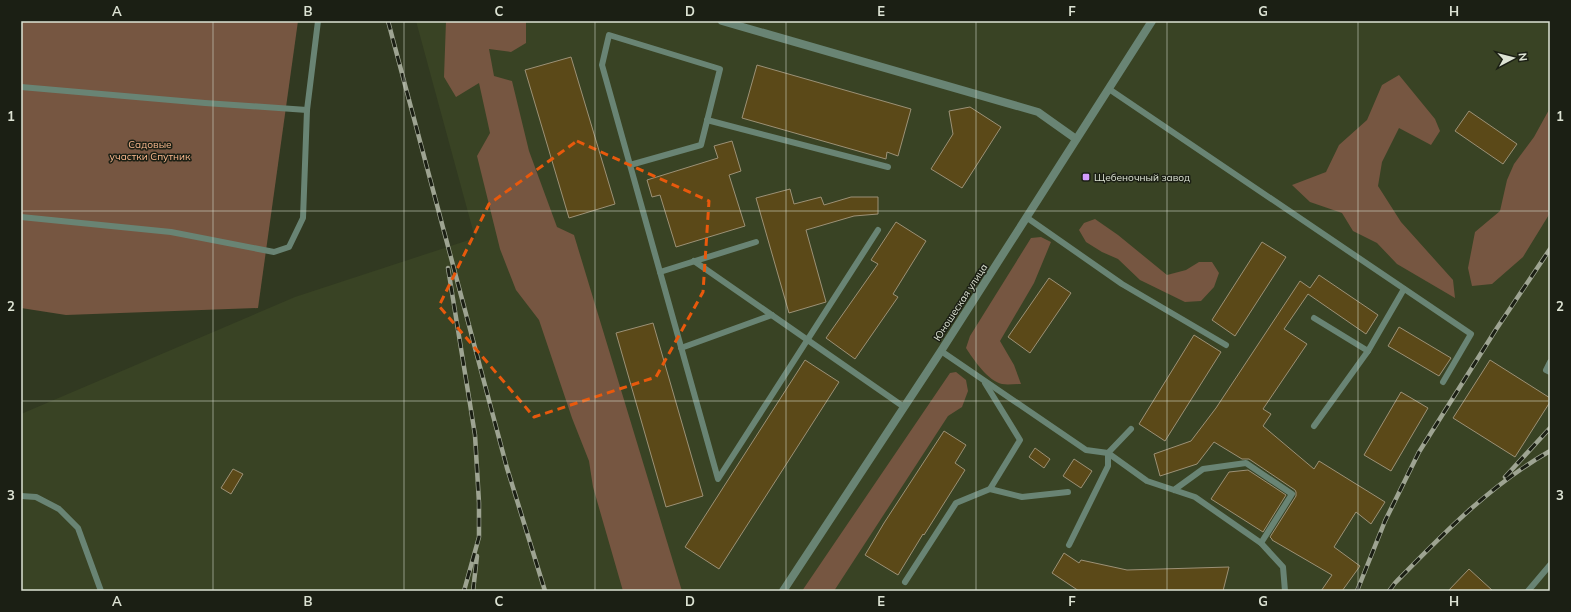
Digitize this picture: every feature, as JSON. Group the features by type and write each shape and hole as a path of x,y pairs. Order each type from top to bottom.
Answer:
{"street":[{"path":"722,21 1038,112 1076,139"},
{"name":"Юношеская улица","path":"783,591 904,407 1152,21"}],"lane":[{"path":"21,217 171,232 274,252 289,246 304,218 306,110 318,21"},
{"path":"630,165 702,145 720,69 609,36 602,66 718,479 878,230"},
{"path":"21,87 306,110"},
{"path":"1108,89 1471,334 1443,382"},
{"path":"707,120 888,167"},
{"path":"1026,218 1122,284 1226,345"},
{"path":"660,272 756,242"},
{"path":"694,261 904,407"},
{"path":"1314,426 1368,351 1404,289"},
{"path":"681,348 772,315"},
{"path":"1314,318 1368,351"},
{"path":"940,351 1086,450 1108,453 1147,480 1194,497 1261,543 1283,567 1285,591"},
{"path":"1550,362 1546,370 1550,372"},
{"path":"983,380 1020,440 990,489"},
{"path":"1069,545 1108,466 1108,453 1131,429"},
{"path":"1174,490 1203,469 1246,463 1292,494 1261,543"},
{"path":"905,582 956,502 990,489 1022,497 1068,492"},
{"path":"21,496 36,497 59,509 78,528 101,591"},
{"path":"1528,591 1550,565"}],"highlighted area":[{"path":"577,141 709,201 703,292 656,377 534,417 439,306 489,204"}],"shaded area":[{"path":"416,21 1550,21 1550,591 21,591 21,414 295,297 475,238"}],"green space":[{"name":"Садовые участки Спутник","path":"21,21 298,21 258,308 66,315 21,308"},
{"path":"446,21 526,21 526,43 511,52 489,49 494,76 512,81 529,151 557,227 574,235 682,591 623,591 593,487 589,461 572,418 539,320 516,290 500,249 477,156 490,133 479,83 456,97 444,77"},
{"path":"1399,75 1435,119 1440,131 1431,145 1399,128 1382,162 1378,186 1401,222 1453,280 1455,298 1397,264 1377,243 1353,231 1342,213 1310,202 1292,185 1326,172 1339,145 1367,120 1382,85"},
{"path":"1550,108 1550,213 1523,257 1492,284 1472,286 1468,268 1475,232 1500,211 1507,180 1514,164 1534,137"},
{"path":"1095,219 1118,235 1167,275 1186,270 1199,262 1212,262 1219,273 1214,287 1201,301 1185,302 1140,280 1118,259 1102,252 1086,242 1079,230 1084,223"},
{"path":"1041,237 1051,242 1034,283 1000,341 1014,365 1021,384 1002,384 991,379 986,374 966,348 970,336 1031,238"},
{"path":"956,372 966,380 968,391 962,407 948,416 834,591 802,591 950,373"}],"building":[{"path":"571,57 615,204 569,218 525,70"},
{"path":"757,65 911,109 898,156 887,152 886,159 742,118"},
{"path":"970,107 1001,127 962,188 931,169 953,134 949,111"},
{"path":"1469,111 1517,144 1503,164 1455,131"},
{"path":"732,141 741,171 729,175 745,226 676,247 660,195 652,197 647,180 718,158 714,146"},
{"path":"790,189 794,204 821,197 824,205 851,197 878,197 878,214 854,216 806,230 826,302 789,313 756,198"},
{"path":"896,222 926,241 893,294 898,297 855,359 826,338 878,264 871,260"},
{"path":"1262,242 1286,257 1235,336 1212,320"},
{"path":"1319,275 1378,315 1366,334 1308,294 1284,329 1307,344 1263,409 1271,414 1263,426 1314,469 1319,461 1385,502 1371,524 1356,512 1334,547 1360,566 1342,591 1321,591 1332,575 1272,540 1270,537 1296,496 1295,490 1249,459 1242,459 1214,442 1197,464 1160,476 1154,454 1191,441 1216,408 1300,281 1310,288"},
{"path":"1049,278 1071,293 1030,353 1008,337"},
{"path":"653,323 703,496 666,507 616,333"},
{"path":"1399,327 1451,358 1439,376 1388,346"},
{"path":"1194,335 1221,352 1165,441 1139,424"},
{"path":"805,360 839,382 719,569 685,547"},
{"path":"1490,360 1550,398 1550,402 1515,457 1453,418"},
{"path":"1401,392 1428,408 1391,471 1364,455"},
{"path":"944,431 966,445 955,463 965,470 898,575 865,555"},
{"path":"1035,448 1050,459 1044,468 1029,457"},
{"path":"1074,459 1092,471 1081,488 1063,476"},
{"path":"233,469 243,474 231,494 221,488"},
{"path":"1248,470 1286,495 1263,532 1211,499 1229,472"},
{"path":"1064,553 1079,563 1081,560 1127,570 1229,567 1223,591 1079,591 1052,573"},
{"path":"1469,569 1493,591 1448,591"}],"railway":[{"path":"388,21 507,468 545,591"},
{"path":"1357,591 1385,521 1419,452 1495,331 1550,249"},
{"path":"448,268 475,435 479,503 479,537 464,591"},
{"path":"1505,477 1550,428"},
{"path":"1389,591 1395,583 1468,511 1507,479 1550,451"},
{"path":"473,591 477,556"}],"place":[{"name":"Щебеночный завод","path":"1086,177"}]}
